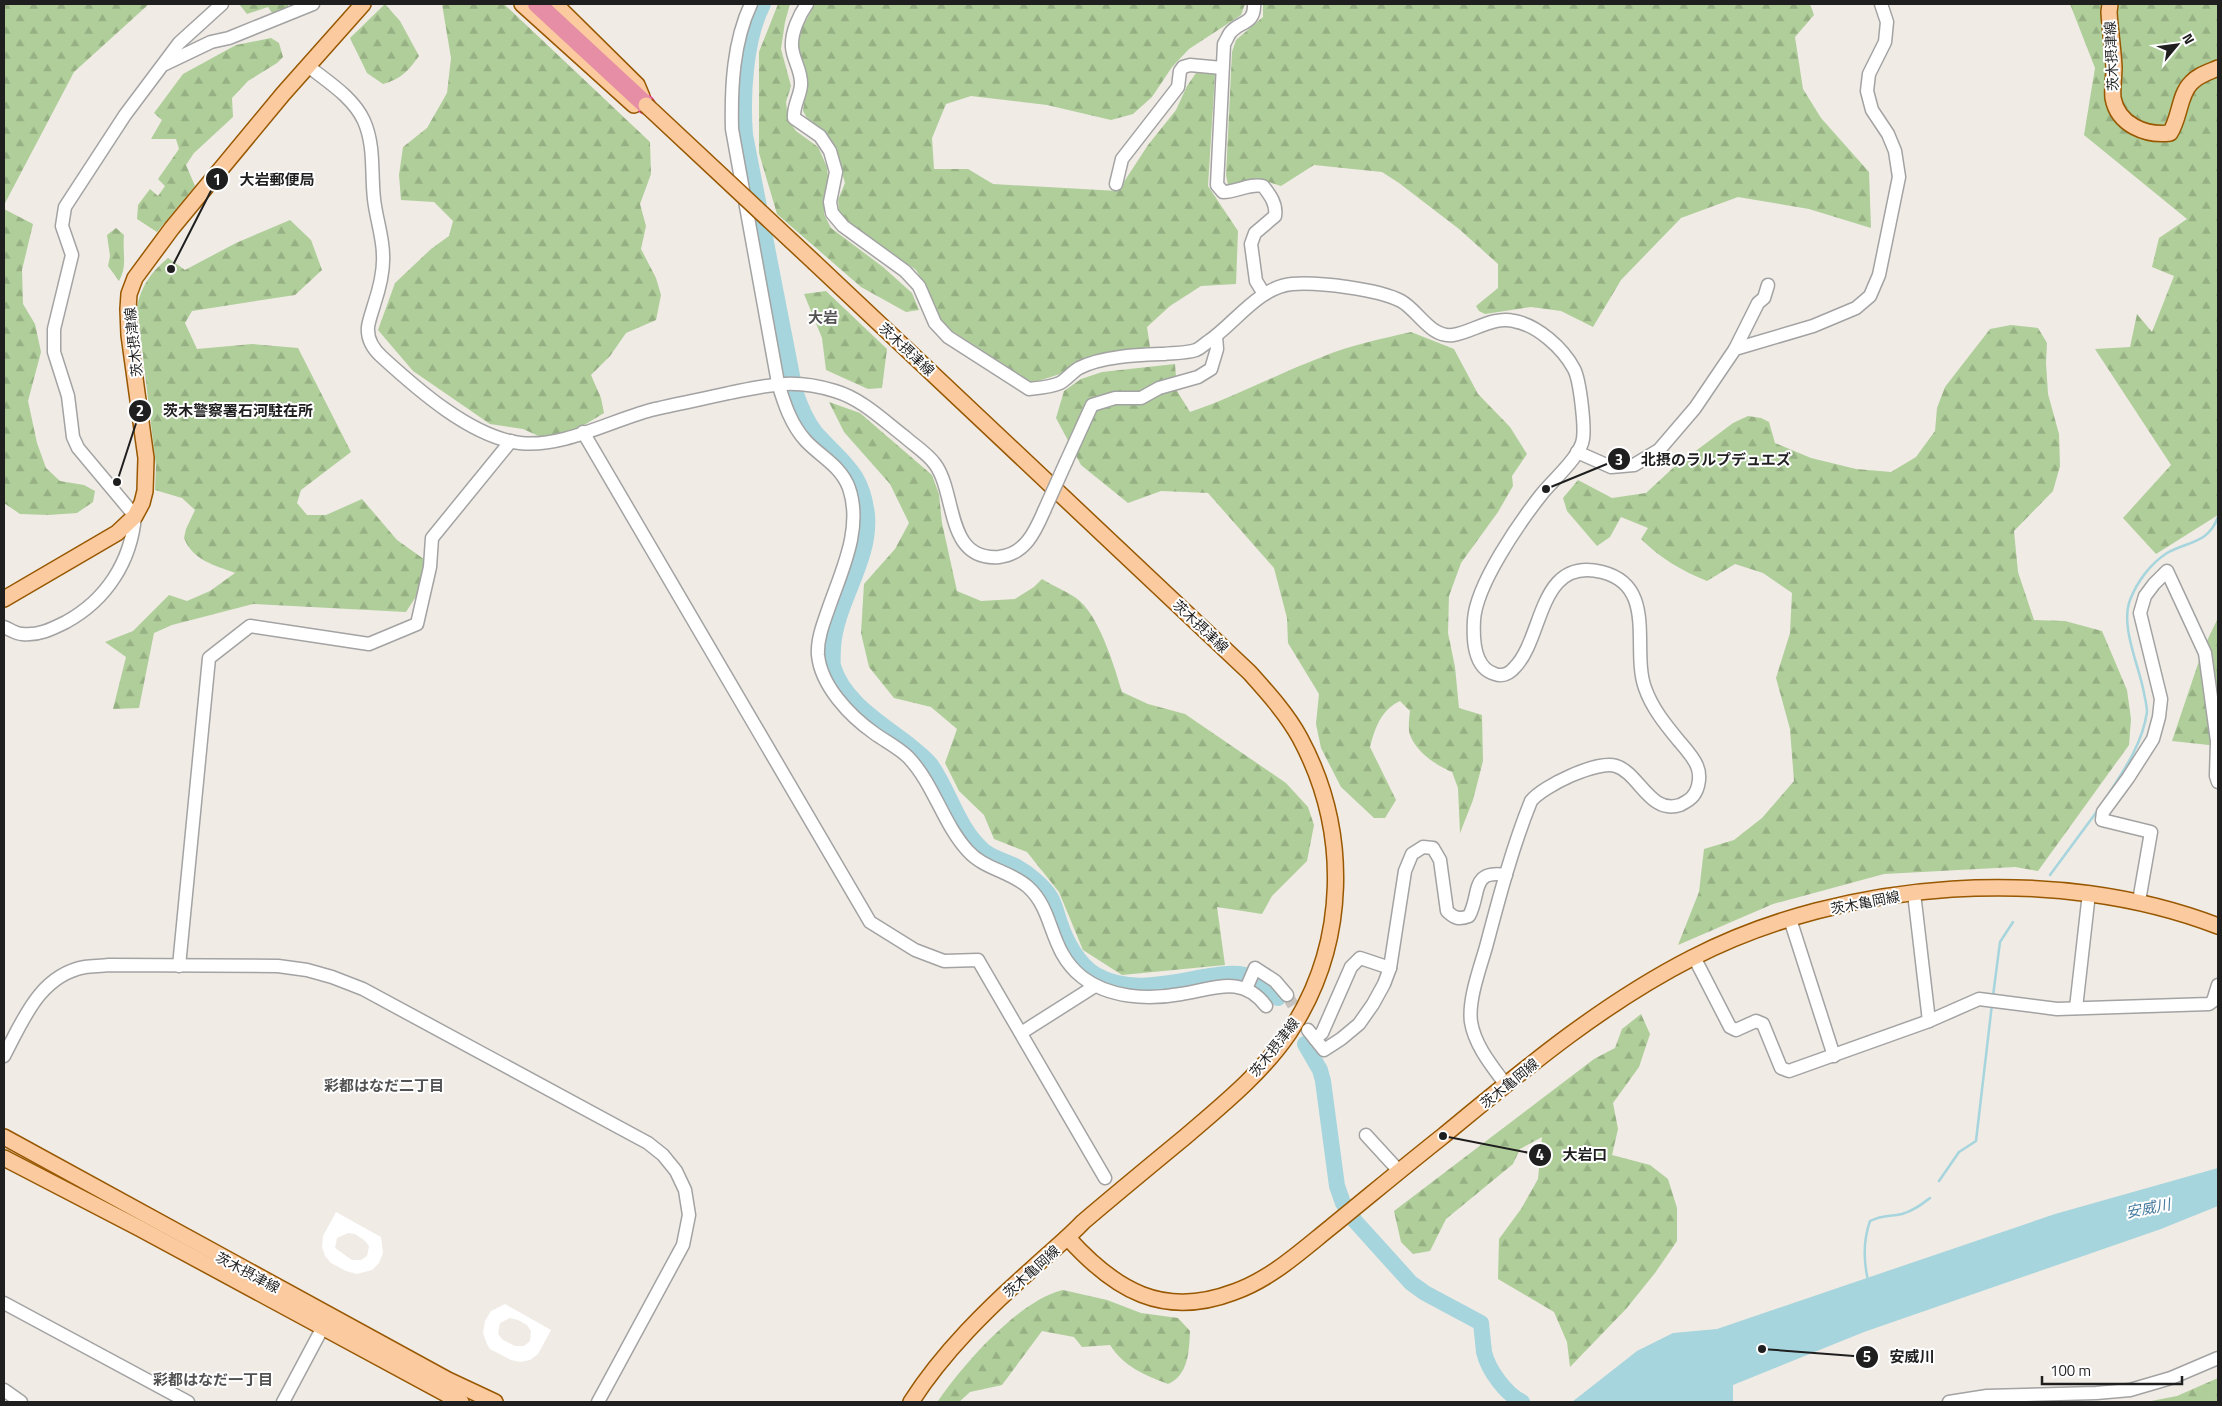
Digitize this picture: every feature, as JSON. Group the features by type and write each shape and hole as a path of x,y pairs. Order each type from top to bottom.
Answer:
{"highway":[{"path":"537,4 646,105"}],"main road":[{"name":"茨木摂津線","path":"4,599 117,533 135,516 142,504 145,491 146,458 129,335 129,294 135,278 172,228 308,66 363,4"},
{"path":"522,4 581,44 687,150 716,169"},
{"path":"555,4 581,44"},
{"name":"茨木摂津線","path":"2110,4 2109,12 2114,67 2113,96 2116,109 2131,126 2156,134 2170,133 2177,123 2186,90 2190,83 2218,68"},
{"name":"茨木摂津線","path":"646,105 1249,672 1270,696 1299,736 1324,797 1336,864 1335,909 1331,932 1317,979 1298,1017 1288,1034 1244,1084 1083,1222 1068,1238"},
{"name":"茨木亀岡線","path":"911,1402 926,1379 964,1335 1032,1269 1068,1238 1099,1270 1125,1288 1150,1298 1171,1302 1193,1302 1217,1298 1246,1288 1260,1281 1290,1260 1565,1038 1606,1009 1694,957 1746,934 1790,919 1858,902 1914,893 1983,888 2088,893 2139,901 2218,926"},
{"name":"茨木摂津線","path":"4,1137 448,1380 495,1402"},
{"name":"茨木摂津線","path":"4,1158 461,1402"}],"street":[{"path":"4,627 21,634 47,632 90,607 104,594 117,576 134,529 135,516 78,448 73,437 68,396 54,352 54,329 72,255 62,226 65,207 125,115 179,43 222,4"},
{"path":"162,66 211,42 229,38 313,4"},
{"path":"751,4 738,38 731,100 732,129 781,383 788,413 806,441 835,465 849,487 854,508 854,529 822,626 819,644 818,656 829,686 858,720 907,756 918,769 956,836 969,853 983,863 1019,880 1032,891 1042,905 1056,944 1064,957 1073,969 1095,986 1128,996 1178,995 1230,986 1247,988 1256,994 1266,1006"},
{"path":"807,4 797,24 792,47 801,83 799,97 793,108 794,118 820,136 830,151 836,172 830,202 832,213 843,226 905,271 919,286 935,323 948,337 1029,389 1058,384 1079,368 1102,361 1122,357 1196,350 1216,336 1264,294 1292,284 1372,291 1404,302 1423,321 1442,334 1452,335 1496,321 1513,320 1535,329 1566,356 1577,372 1583,442 1577,452 1540,496 1486,579 1476,605 1474,621 1475,643 1479,661 1492,674 1500,676 1509,673 1520,663 1545,600 1554,586 1567,576 1578,571 1592,570 1618,578 1632,594 1640,613 1640,661 1644,685 1661,719 1698,767 1699,784 1695,795 1685,803 1673,807 1660,804 1649,796 1628,773 1612,764 1599,766 1552,783 1537,793 1531,801 1506,875 1474,991 1471,1021 1478,1042 1485,1055 1506,1085"},
{"path":"1254,4 1254,12 1249,20 1230,32 1224,44 1217,185 1223,192 1232,192 1254,184 1263,186 1276,209 1275,216 1255,233 1251,244 1256,281 1264,294"},
{"path":"1735,349 1812,326 1856,308 1870,296 1879,275 1899,177 1895,151 1888,134 1872,110 1867,92 1869,74 1885,42 1887,22 1881,4"},
{"path":"1116,184 1122,159 1178,87 1180,71 1183,67 1190,65 1222,68"},
{"path":"308,66 351,100 364,120 371,143 373,199 383,255 380,288 368,328 370,341 378,353 423,393 479,430 511,441 522,443 549,442 650,410 781,383 814,385 839,392 865,405 929,457 944,479 959,537 971,550 993,557 1004,556 1015,552 1034,535 1092,405 1115,398 1141,398 1159,388 1198,377 1211,369 1217,349 1216,336"},
{"path":"1577,452 1611,467 1634,465 1659,450 1695,408 1735,349 1758,303 1764,298 1768,285"},
{"path":"583,432 870,922 894,939 915,950 944,961 978,960 1105,1178"},
{"path":"179,966 208,658 250,626 369,644 418,624 430,567 432,538 511,441"},
{"path":"2139,901 2151,832 2102,820 2103,812 2153,739 2159,717 2160,691 2140,612 2145,596 2154,584 2168,571 2205,653 2217,741 2216,776 2218,782"},
{"path":"1390,968 1360,958 1350,967 1322,1033 1311,1035 1324,1050 1341,1039 1358,1024 1373,1004 1390,968 1405,871 1412,854 1423,847 1433,848 1440,860 1447,911 1453,917 1460,919 1469,916 1474,908 1478,883 1482,878 1492,872 1506,875"},
{"path":"1914,893 1929,1021"},
{"path":"2076,1008 2088,893"},
{"path":"1790,919 1834,1056"},
{"path":"1694,957 1730,1027 1736,1030 1756,1021 1763,1024 1781,1068 1789,1072 1929,1021 1979,999 2005,1004 2058,1009 2209,1004 2213,1001 2218,985"},
{"path":"4,1056 32,1003 46,988 64,975 84,967 278,966 307,970 364,989 648,1143 663,1155 676,1171 685,1190 689,1215 684,1245 598,1402"},
{"path":"1247,988 1255,968 1261,970 1282,986 1287,995"},
{"path":"1021,1033 1095,986"},
{"path":"1366,1135 1399,1172"},
{"path":"4,1303 188,1402"},
{"path":"283,1402 323,1327"},
{"path":"1949,1402 1987,1396 2122,1391 2153,1384 2216,1359"},
{"path":"4,1390 21,1402"}],"green space":[{"path":"4,4 149,4 74,72 4,205"},
{"path":"239,4 288,4 288,7 272,13 268,7 247,14"},
{"path":"385,4 400,21 419,56 404,74 395,80 383,84 367,73 350,38"},
{"path":"442,4 504,4 650,142 651,174 640,204 646,226 641,249 656,278 661,295 656,320 626,333 610,356 591,375 601,398 604,413 566,436 541,437 523,429 490,424 413,371 378,330 395,283 431,249 449,236 453,221 434,202 401,200 399,175 403,147 427,128 447,93 451,58"},
{"path":"778,4 790,4 781,49 791,86 786,102 788,120 796,131 818,147 827,167 829,187 824,214 831,228 883,267 912,293 919,310 906,312 861,287 777,214 759,153 759,52"},
{"path":"815,4 1245,4 1241,15 1189,49 1172,67 1152,97 1133,114 1111,120 1047,105 971,96 946,104 932,138 934,169 968,169 993,184 1118,191 1148,145 1176,110 1187,86 1196,73 1215,74 1208,186 1238,231 1236,284 1201,286 1170,306 1147,327 1150,347 1096,355 1075,362 1063,373 1032,383 940,323 927,288 916,270 847,222 839,211 838,200 845,183 835,149 827,133 807,118 803,111 806,86 797,47 802,28"},
{"path":"1263,4 1810,4 1814,15 1795,37 1803,89 1821,118 1869,172 1871,228 1809,209 1738,197 1681,218 1621,280 1593,327 1561,311 1531,307 1485,314 1479,311 1476,306 1498,288 1498,264 1459,229 1382,172 1314,165 1281,186 1256,178 1234,186 1228,185 1226,175 1232,52 1236,40 1263,17"},
{"path":"2070,4 2218,4 2218,515 2156,554 2123,518 2171,465 2095,349 2130,347 2137,314 2152,332 2174,276 2152,267 2159,238 2187,219 2084,135 2095,68"},
{"path":"271,38 279,43 283,57 277,63 248,81 232,98 233,117 194,153 186,165 195,186 157,232 137,219 138,205 150,189 158,196 165,186 158,179 179,149 176,139 151,139 162,120 154,113 183,74 236,45"},
{"path":"4,209 33,224 22,270 23,304 35,324 41,352 28,401 37,443 46,468 60,481 84,485 95,491 93,502 77,513 20,514 4,503"},
{"path":"290,220 311,240 322,270 295,295 192,311 185,323 197,349 252,344 298,348 351,452 301,490 297,503 307,515 326,515 362,499 397,540 435,567 406,612 253,604 172,625 154,633 139,708 113,709 126,657 105,642 133,631 169,595 187,601 210,591 235,573 205,561 193,552 184,538 195,510 182,498 155,490 156,466 137,306 139,298 148,279 168,258 185,270 236,243"},
{"path":"116,228 124,235 124,264 119,281 108,266 110,256 107,235"},
{"path":"826,291 887,349 882,388 868,389 826,370 822,338 804,294"},
{"path":"2011,325 2038,328 2047,343 2048,394 2059,434 2060,466 2053,491 2014,531 2018,572 2034,620 2065,621 2102,631 2127,690 2131,719 2129,745 2038,871 2015,867 1884,874 1773,904 1678,945 1699,892 1704,849 1734,840 1762,818 1794,781 1790,729 1776,678 1790,633 1792,593 1763,573 1735,564 1707,581 1698,577 1680,568 1648,546 1641,539 1648,528 1621,517 1610,537 1597,546 1567,511 1563,498 1578,480 1612,498 1646,493 1673,468 1733,423 1748,416 1761,418 1769,422 1775,443 1811,458 1856,469 1891,472 1916,457 1935,431 1937,408 1945,387 1990,329"},
{"path":"1411,332 1454,349 1478,394 1510,427 1527,454 1512,476 1513,486 1498,512 1461,563 1449,596 1448,633 1455,667 1459,708 1482,715 1483,761 1473,800 1460,833 1458,788 1452,772 1434,762 1417,747 1409,733 1410,711 1400,701 1383,714 1370,747 1396,800 1385,818 1374,818 1341,787 1321,748 1316,724 1319,694 1288,643 1287,618 1274,568 1208,493 1161,491 1128,503 1081,465 1056,418 1064,391 1081,379 1102,372 1175,364 1177,391 1190,412 1344,349"},
{"path":"829,402 860,413 932,475 939,494 942,523 957,591 981,601 1015,599 1034,587 1042,579 1072,595 1084,606 1099,628 1122,692 1148,704 1185,714 1286,783 1308,807 1314,825 1307,861 1272,896 1262,914 1217,907 1225,965 1122,975 1083,950 1059,892 1027,852 994,839 984,815 959,791 945,763 957,729 931,707 894,698 869,667 861,633 864,584 895,549 909,523 890,484 844,432"},
{"path":"2218,618 2218,746 2172,741 2203,649"},
{"path":"1641,1014 1650,1034 1639,1067 1613,1103 1618,1129 1612,1155 1650,1165 1668,1179 1677,1208 1677,1241 1655,1273 1626,1309 1570,1367 1567,1342 1554,1312 1498,1279 1499,1239 1521,1209 1538,1179 1542,1137 1520,1149 1513,1164 1446,1219 1430,1251 1413,1254 1401,1242 1394,1211 1594,1059 1615,1048 1622,1029"},
{"path":"1063,1290 1107,1300 1141,1313 1178,1318 1190,1331 1186,1361 1180,1375 1168,1384 1143,1374 1128,1365 1110,1345 1082,1347 1074,1337 1042,1331 1002,1385 970,1392 959,1402 938,1401 977,1353 1011,1320 1028,1306 1046,1296"},
{"path":"2218,1378 2218,1402 2146,1402 2177,1396"}],"water":[{"path":"2218,1168 2218,1206 2161,1229 1864,1332 1733,1385 1733,1402 1572,1402 1637,1351 1673,1333 1717,1329 2055,1214"}],"pier":[{"path":"336,1212 381,1237 383,1253 379,1263 372,1270 357,1274 346,1271 331,1263 325,1256 322,1247 323,1236","holes":["348,1233 355,1234 369,1246 367,1256 361,1260 352,1260 335,1248 337,1238"]},
{"path":"505,1304 551,1330 538,1354 530,1360 520,1362 511,1360 490,1349 483,1333 485,1321 491,1311","holes":["510,1318 527,1325 531,1331 530,1341 524,1346 515,1346 503,1340 498,1334 500,1323"]}],"waterway":[{"path":"763,4 752,34 746,68 745,135 795,391 811,427 855,477 860,487 867,515 864,549 835,630 833,666 838,679 854,701 929,762 967,832 975,842 988,854 1026,873 1036,880 1048,893 1070,945 1090,971 1108,981 1135,986 1163,984 1224,974 1240,974 1250,976 1259,981 1278,998"},
{"path":"2104,801 2136,748 2147,712 2142,682 2131,646 2127,622 2130,600 2140,580 2155,562 2167,553 2203,537 2214,526 2218,517"},
{"path":"2050,875 2098,810"},
{"path":"1993,996 2000,942 2013,922"},
{"path":"1939,1181 1959,1152 1976,1141 1992,1004"},
{"path":"1305,1044 1320,1070 1323,1081 1337,1186 1343,1203 1355,1221 1411,1283 1425,1293 1481,1323 1484,1352 1489,1366 1504,1387 1522,1402"},
{"path":"1868,1280 1865,1250 1870,1221 1883,1216 1906,1213 1930,1198"}],"tunnel":[{"path":"1287,995 1308,1030"}],"place":[{"name":"大岩郵便局","path":"171,269"},
{"name":"茨木警察署石河駐在所","path":"117,482"},
{"name":"北摂のラルプデュエズ","path":"1546,489"},
{"name":"大岩口","path":"1443,1136"},
{"name":"安威川","path":"1762,1349"}],"district":[{"name":"大岩","path":"823,317"},
{"name":"彩都はなだ二丁目","path":"384,1085"},
{"name":"彩都はなだ一丁目","path":"213,1379"}]}
